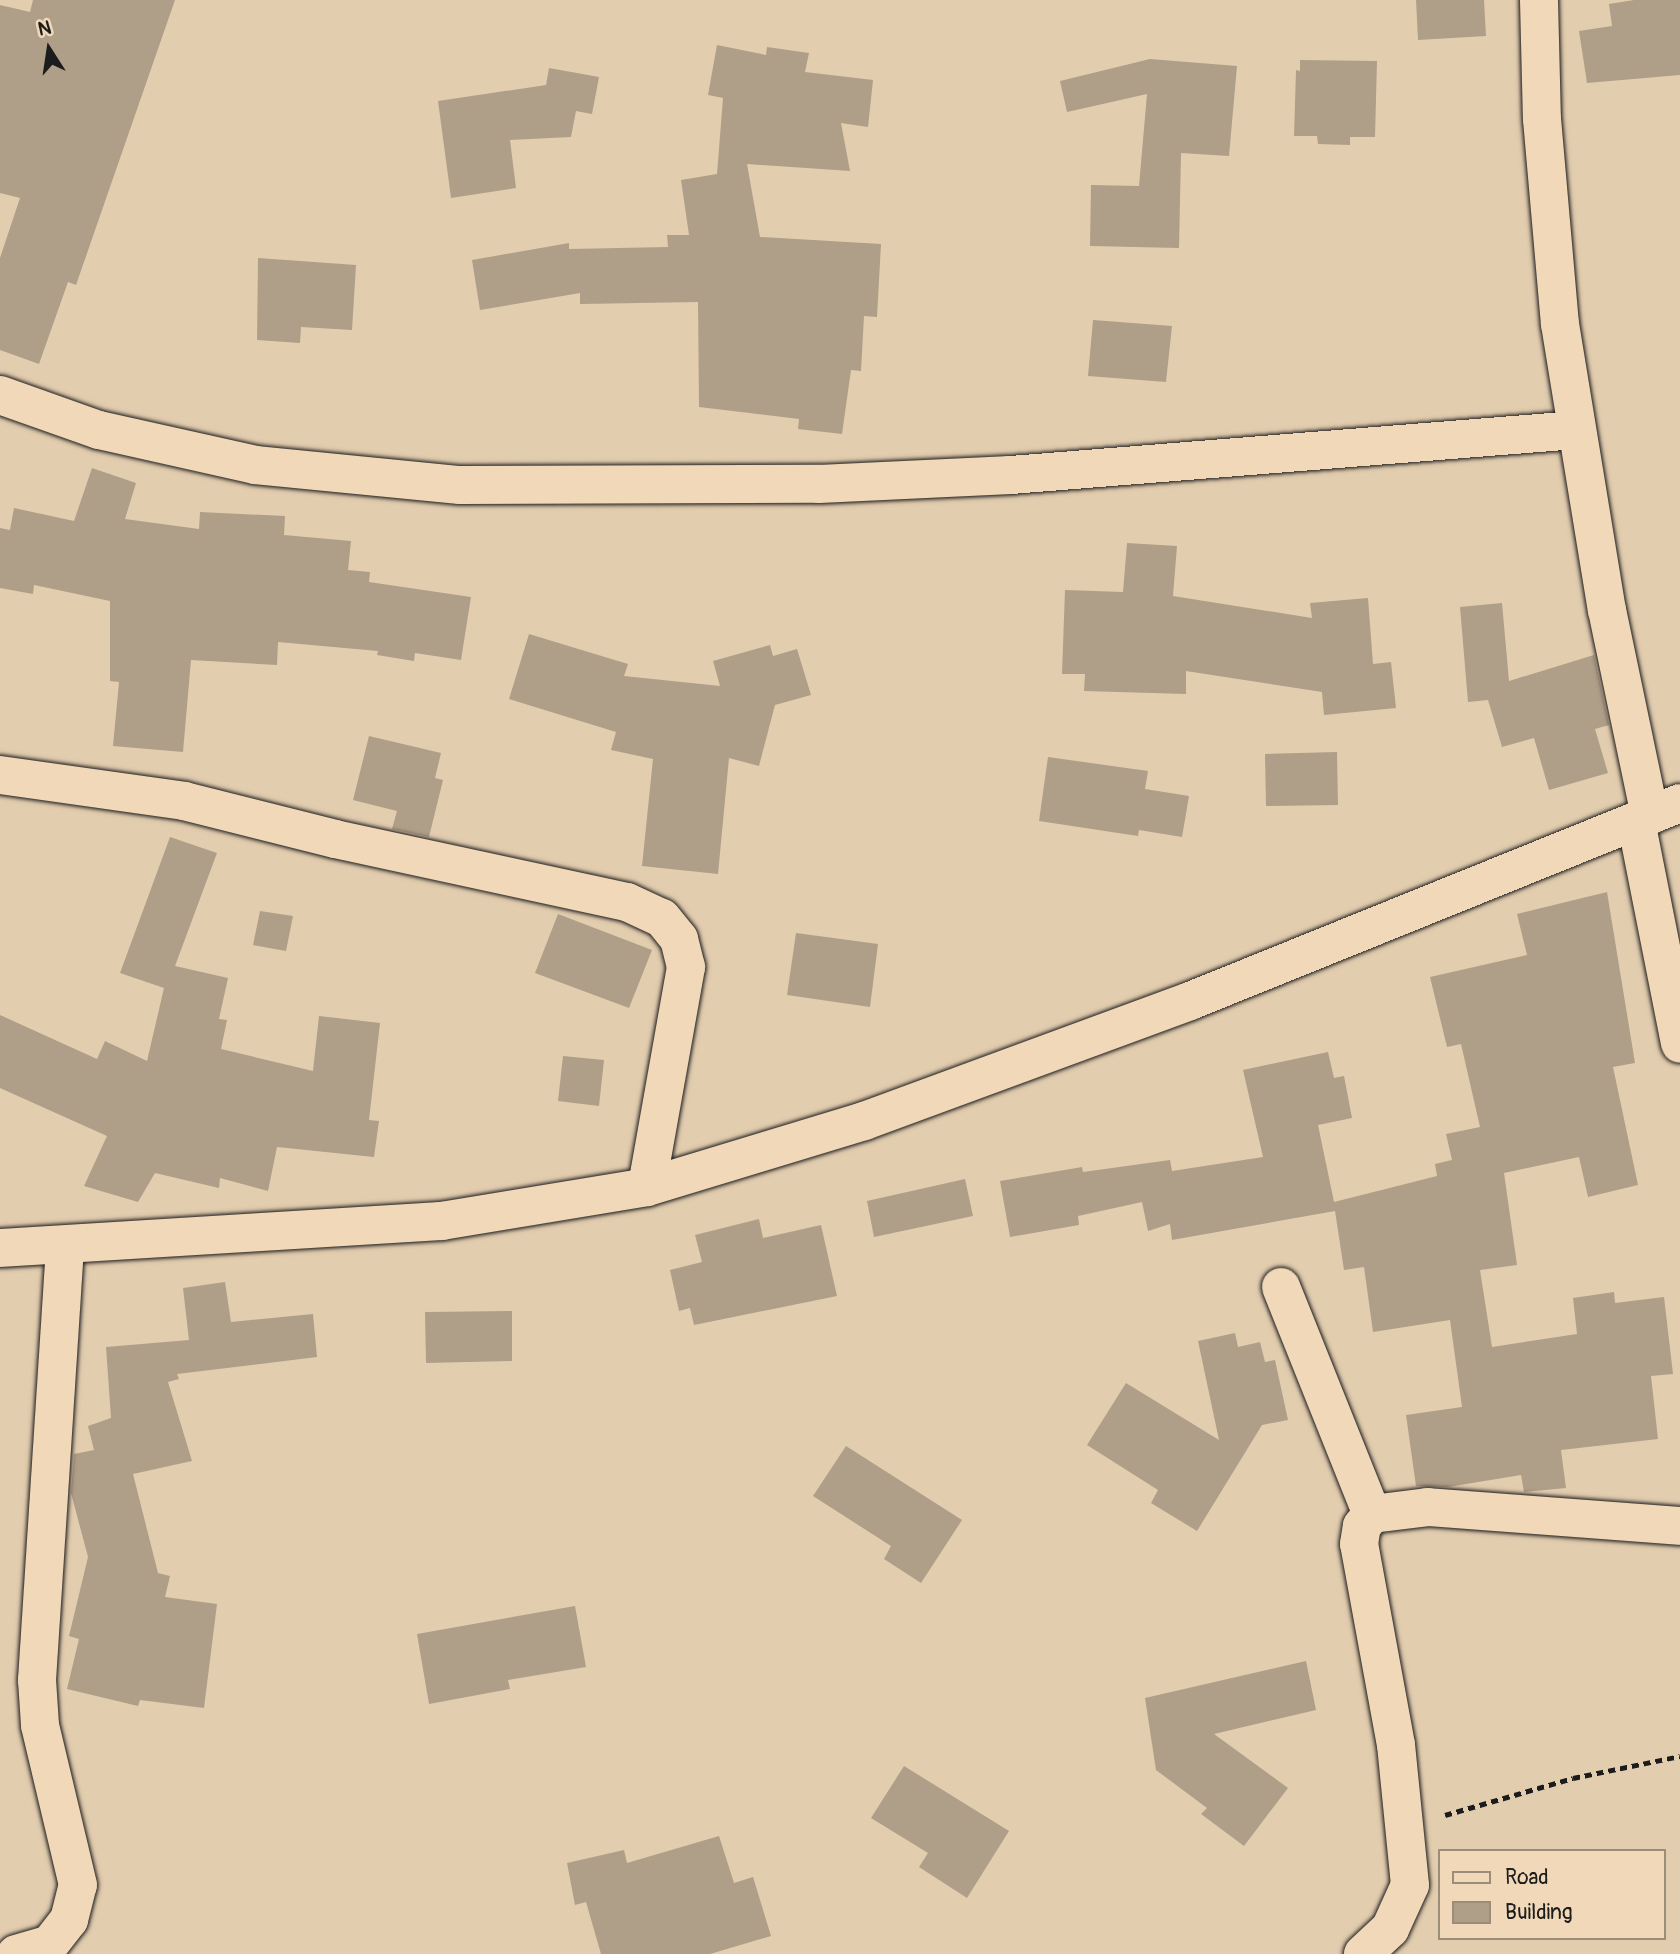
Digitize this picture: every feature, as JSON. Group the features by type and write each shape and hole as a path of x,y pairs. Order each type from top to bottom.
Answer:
{"street":[{"path":"1539,0 1542,119 1560,324 1576,430 1656,813 1680,1044"},
{"path":"0,395 99,430 255,465 460,485 819,484 998,476 1576,430"},
{"path":"0,775 184,801 335,839 627,902 662,918 679,939 686,967 647,1187"},
{"path":"0,1248 442,1221 647,1187 864,1121 1190,1002 1656,813"},
{"path":"16,1954 50,1944 69,1920 78,1885 40,1725 37,1680 65,1246"},
{"path":"1281,1287 1372,1514"},
{"path":"1363,1954 1390,1929 1410,1885 1407,1828 1359,1544 1362,1526 1372,1514 1428,1507 1680,1525"}],"path":[{"path":"1407,1828 1573,1778 1680,1756"}],"building":[{"path":"33,0 175,0 76,285 68,282 39,364 0,350 0,258 20,198 0,193 0,5 30,12"},
{"path":"1416,0 1484,0 1486,36 1418,40"},
{"path":"1634,0 1680,0 1680,75 1587,83 1579,31 1612,26 1609,4"},
{"path":"717,45 766,55 767,47 809,53 805,72 873,80 868,127 841,123 850,171 747,164 760,237 881,244 877,317 864,316 861,371 851,370 842,434 798,429 799,419 699,407 698,302 580,304 580,293 480,310 472,260 569,243 569,249 668,247 667,235 689,235 681,180 717,174 723,98 708,95"},
{"path":"1150,59 1237,66 1229,156 1181,153 1179,248 1090,246 1091,185 1139,186 1147,94 1067,112 1060,81"},
{"path":"1300,60 1377,61 1375,137 1350,137 1350,145 1318,144 1317,136 1294,136 1296,70 1300,71"},
{"path":"549,68 599,77 592,114 576,111 571,137 510,140 516,188 451,198 438,101 546,85"},
{"path":"258,258 356,265 352,330 301,327 300,343 257,340"},
{"path":"1093,320 1172,326 1166,382 1088,376"},
{"path":"92,468 136,483 125,519 199,529 200,512 285,516 284,535 351,541 348,570 370,572 369,582 471,597 461,660 415,653 414,661 377,655 378,651 278,642 277,665 191,660 183,752 113,746 119,682 110,681 110,601 34,585 33,594 0,588 0,528 10,530 14,508 74,521"},
{"path":"1127,543 1177,546 1173,596 1312,618 1310,603 1368,598 1373,664 1391,662 1396,708 1324,715 1322,692 1186,671 1186,694 1084,691 1085,674 1062,674 1065,590 1123,592"},
{"path":"1502,603 1509,681 1594,655 1609,725 1595,729 1608,773 1549,790 1534,738 1502,747 1488,700 1468,702 1460,607"},
{"path":"529,634 628,664 624,676 720,686 713,661 770,645 773,656 797,649 811,695 775,705 759,766 729,758 718,874 642,866 653,759 611,750 616,732 509,699"},
{"path":"369,736 441,753 435,778 443,780 429,837 392,829 397,811 353,800"},
{"path":"1337,752 1338,805 1266,806 1265,754"},
{"path":"1048,757 1148,771 1145,789 1189,796 1182,837 1139,830 1138,836 1039,821"},
{"path":"170,837 217,853 175,966 228,978 219,1019 227,1020 221,1049 313,1071 319,1016 380,1023 369,1120 379,1121 374,1157 277,1147 268,1191 220,1178 219,1188 155,1173 138,1202 84,1186 107,1136 0,1088 0,1015 97,1059 105,1041 147,1061 164,988 120,973"},
{"path":"1607,892 1635,1063 1613,1067 1638,1185 1588,1197 1579,1157 1504,1173 1517,1265 1480,1270 1492,1347 1577,1334 1573,1298 1614,1292 1615,1303 1664,1297 1673,1374 1651,1376 1658,1439 1561,1450 1566,1488 1524,1492 1521,1475 1448,1487 1416,1486 1406,1415 1462,1407 1450,1320 1373,1332 1364,1267 1344,1270 1335,1211 1172,1240 1170,1224 1148,1231 1142,1202 1078,1216 1079,1225 1010,1237 1000,1181 1082,1167 1083,1172 1170,1160 1172,1171 1263,1157 1243,1070 1328,1052 1334,1078 1344,1076 1352,1118 1318,1125 1334,1202 1437,1176 1435,1164 1452,1160 1446,1134 1480,1127 1461,1044 1447,1047 1430,977 1527,955 1517,914"},
{"path":"260,911 293,916 286,951 253,945"},
{"path":"558,914 652,950 629,1008 535,973"},
{"path":"796,933 878,944 870,1007 787,995"},
{"path":"563,1056 604,1060 599,1106 558,1101"},
{"path":"965,1179 973,1216 874,1237 867,1201"},
{"path":"759,1219 763,1238 821,1225 837,1296 694,1325 690,1308 679,1311 670,1270 702,1262 695,1235"},
{"path":"225,1282 231,1322 313,1314 317,1357 177,1374 179,1379 168,1382 192,1461 133,1474 158,1573 170,1576 165,1597 217,1604 204,1708 140,1700 138,1706 67,1689 79,1639 69,1636 88,1557 71,1493 74,1454 94,1450 88,1426 111,1418 106,1347 189,1340 183,1288"},
{"path":"512,1311 512,1361 426,1363 425,1312"},
{"path":"1235,1333 1238,1347 1260,1342 1265,1362 1275,1360 1288,1420 1262,1425 1197,1531 1151,1503 1158,1490 1087,1445 1126,1383 1219,1440 1198,1341"},
{"path":"846,1446 962,1520 921,1583 884,1559 891,1546 813,1496"},
{"path":"575,1606 586,1667 508,1680 510,1689 429,1704 417,1634"},
{"path":"1306,1661 1316,1710 1214,1734 1288,1788 1244,1846 1201,1814 1207,1808 1156,1770 1145,1698"},
{"path":"904,1766 1009,1831 967,1898 919,1867 928,1853 871,1818"},
{"path":"719,1836 734,1883 753,1877 771,1936 710,1954 601,1954 586,1902 575,1905 567,1863 624,1850 627,1863"}]}
